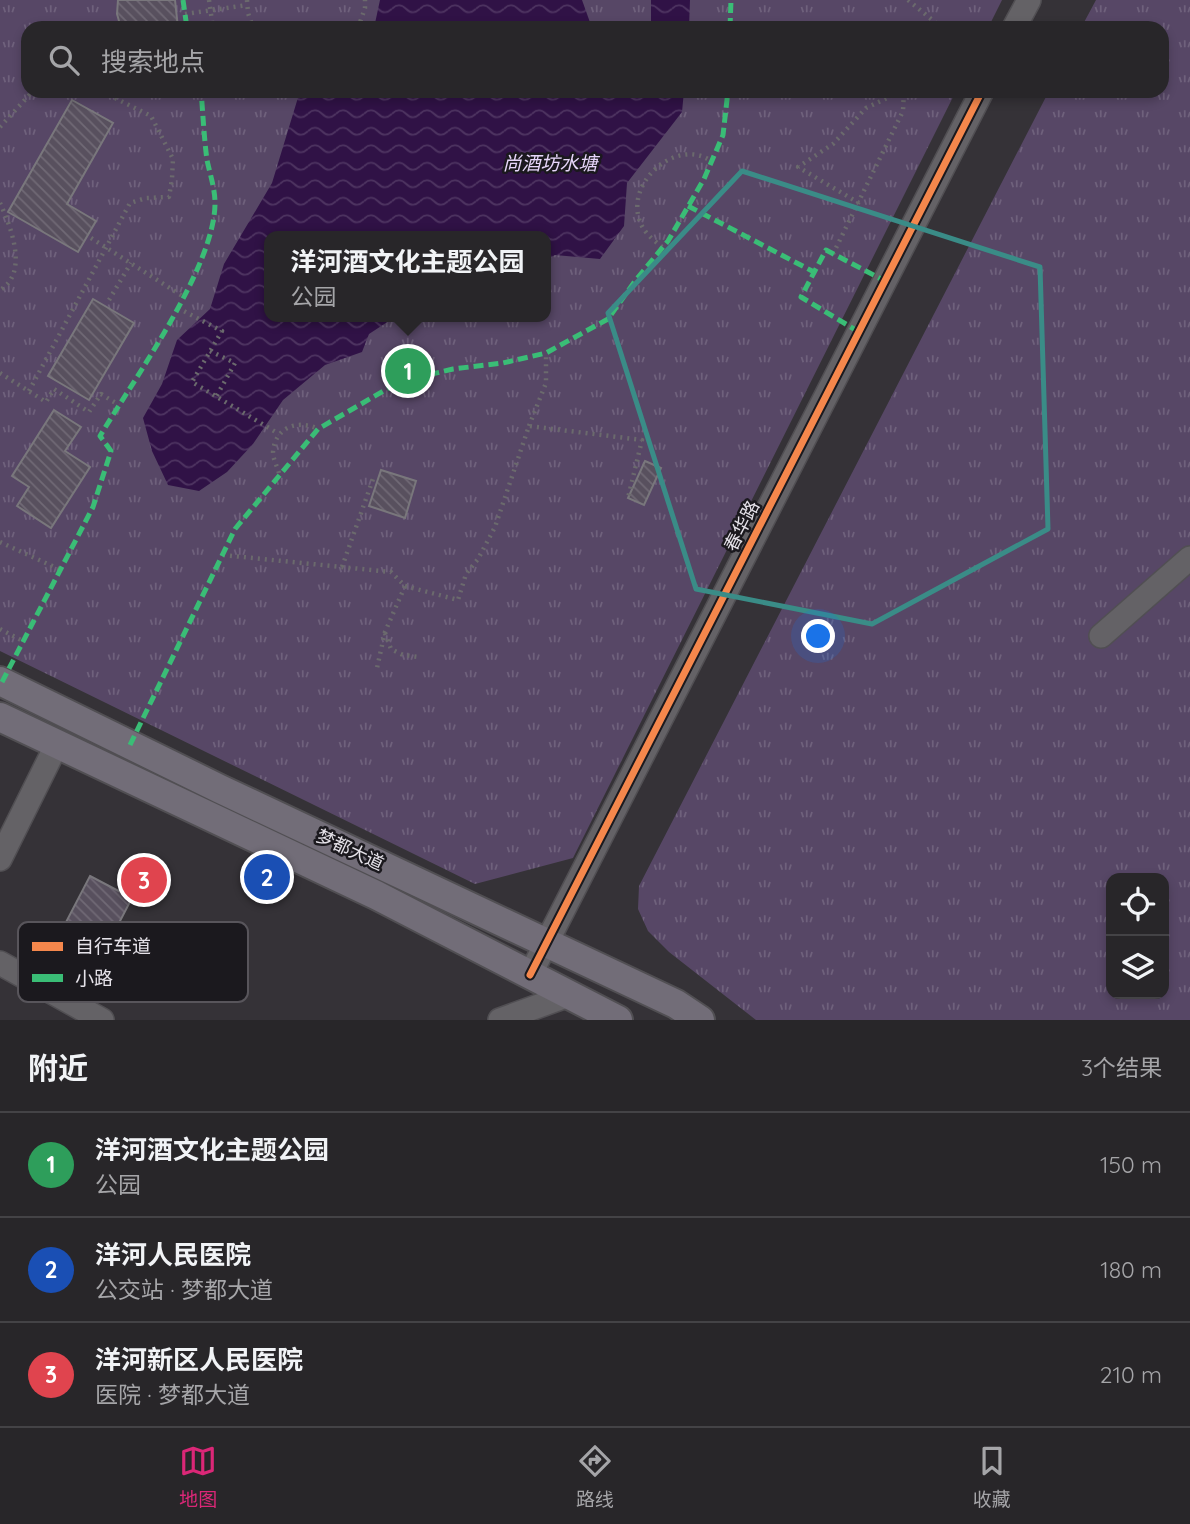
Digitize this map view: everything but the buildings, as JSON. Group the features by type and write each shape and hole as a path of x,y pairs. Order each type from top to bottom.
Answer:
{"main road":[{"name":"梦都大道","path":"0,681 220,789 676,1004 700,1020"},
{"name":"梦都大道","path":"0,717 376,895 618,1020"}],"street":[{"path":"1018,21 1029,0"},
{"name":"春华路","path":"530,975 978,98"},
{"path":"1101,636 1190,558"},
{"path":"0,859 57,744"},
{"path":"0,963 18,973"},
{"path":"500,1020 569,995"},
{"path":"70,1002 102,1020"}],"path":[{"path":"208,0 211,21"},
{"path":"360,21 365,0"},
{"path":"908,0 934,21"},
{"path":"184,14 247,3 251,21"},
{"path":"0,127 27,98"},
{"path":"29,391 130,203 146,198 169,197 173,159 151,116 115,98"},
{"path":"859,202 798,167 833,144 866,108 888,98"},
{"path":"833,254 903,111 903,98"},
{"path":"662,247 644,230 639,218 638,203 642,184 662,162 678,157 705,157 711,162"},
{"path":"0,202 10,223 16,268 12,280 0,290"},
{"path":"91,238 184,297"},
{"path":"109,300 131,263"},
{"path":"178,308 222,331 192,382 279,434"},
{"path":"210,351 235,363 216,397"},
{"path":"223,555 391,572 405,586 458,600 466,574 478,559 495,527 546,383 546,353"},
{"path":"0,373 46,402 54,389 89,412 100,394 119,405"},
{"path":"279,473 273,454 279,434 284,428 308,425 318,429"},
{"path":"529,426 642,440 628,498"},
{"path":"342,567 373,479"},
{"path":"0,542 61,570"},
{"path":"377,668 385,632 405,586"},
{"path":"0,629 23,641"},
{"path":"385,632 391,649 403,655 419,656"}],"highlighted area":[{"path":"742,171 1040,267 1048,529 872,624 696,589 608,313"}],"green space":[{"path":"0,0 1002,0 992,21 21,21 21,98 953,98 573,858 475,884 0,651"},
{"path":"1096,0 1190,0 1190,1020 756,1020 669,952 648,931 638,909 639,886 1045,98 1169,98 1169,21 1085,21"}],"water":[{"path":"380,0 582,0 590,21 376,21"},
{"path":"651,0 690,0 689,21 651,21"},
{"name":"尚酒坊水塘","path":"298,98 683,98 682,112 627,183 624,226 600,259 555,255 551,257 551,231 264,231 264,322 387,322 369,334 362,352 325,365 283,400 253,444 227,472 199,491 168,485 152,451 143,418 162,384 177,340 210,309 224,264 272,183"}],"marked path":[{"path":"183,0 186,21"},
{"path":"730,21 731,0"},
{"path":"2,682 93,507 111,451 100,436 170,322 202,258 215,203 207,160 202,98"},
{"path":"130,745 235,529 318,429 399,382 453,369 503,363 546,353 608,319 668,241 704,179 723,135 727,98"},
{"path":"688,206 814,272"},
{"path":"859,332 801,297 826,250 885,281"}],"cycle path":[{"path":"530,975 978,98"}],"place":[{"name":"洋河酒文化主题公园","path":"408,371"},
{"name":"洋河人民医院","path":"267,877"},
{"name":"洋河新区人民医院","path":"144,880"}]}
